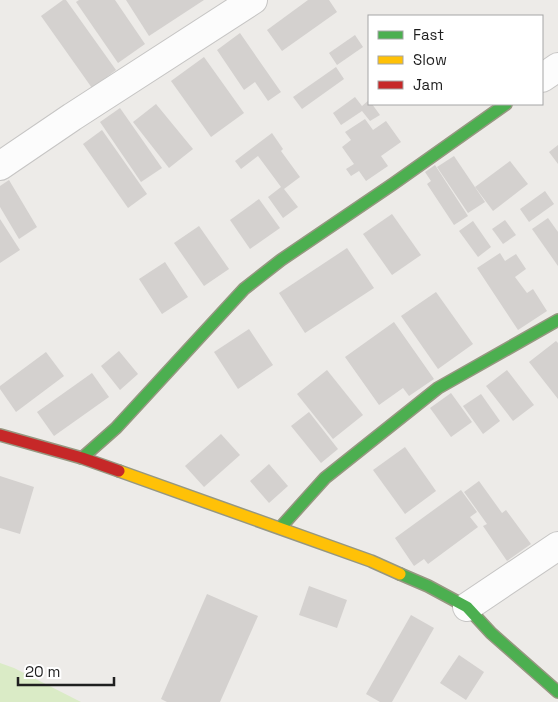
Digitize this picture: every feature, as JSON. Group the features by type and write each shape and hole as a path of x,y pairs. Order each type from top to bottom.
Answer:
{"street":[{"path":"0,166 253,0"},
{"path":"543,77 558,67"},
{"path":"82,458 116,428 244,289 281,260 505,105"},
{"path":"280,528 325,478 438,388 558,320"},
{"path":"0,435 82,458 371,561 428,586 467,606 491,633 558,692"},
{"path":"467,606 558,546"}],"green space":[{"path":"0,663 14,668 81,702 0,702"}],"building":[{"path":"63,0 66,0 116,70 92,88 41,16"},
{"path":"79,0 115,0 145,44 118,63 76,2"},
{"path":"126,0 204,0 149,36"},
{"path":"308,0 329,0 337,12 282,51 267,30"},
{"path":"240,33 281,92 268,101 255,82 244,90 217,50"},
{"path":"355,35 363,47 337,65 329,53"},
{"path":"204,57 244,113 211,137 171,81"},
{"path":"336,67 344,79 302,109 293,97"},
{"path":"355,97 362,106 368,101 368,105 373,105 380,115 370,121 362,111 341,125 333,113"},
{"path":"156,104 193,149 169,168 133,122"},
{"path":"120,108 162,168 141,182 100,122"},
{"path":"365,119 373,130 386,121 401,142 381,156 388,166 366,181 359,171 351,176 346,169 354,164 342,147 351,140 345,132"},
{"path":"102,130 147,194 128,208 83,144"},
{"path":"272,133 283,149 281,151 300,177 284,189 298,207 283,218 268,197 281,187 258,156 241,169 235,161"},
{"path":"558,145 558,164 549,152"},
{"path":"454,156 485,202 468,213 437,167"},
{"path":"510,161 528,184 493,211 475,187"},
{"path":"435,165 468,216 454,225 427,184 431,181 425,172"},
{"path":"9,180 37,227 19,239 0,207 0,186"},
{"path":"545,191 554,204 529,222 520,209"},
{"path":"259,199 280,228 250,249 230,220"},
{"path":"392,214 421,255 392,275 363,234"},
{"path":"548,218 558,232 558,266 532,229"},
{"path":"0,219 20,250 0,263"},
{"path":"505,220 516,235 503,244 492,229"},
{"path":"473,221 491,247 478,257 459,231"},
{"path":"199,226 229,269 204,286 174,243"},
{"path":"347,248 374,288 305,333 279,293"},
{"path":"500,253 505,261 516,254 526,269 515,277 527,293 533,289 547,311 518,330 477,268"},
{"path":"165,262 188,297 162,314 139,279"},
{"path":"436,292 473,344 438,369 401,316"},
{"path":"394,322 434,379 409,396 403,388 379,405 345,357"},
{"path":"249,329 273,365 238,389 214,352"},
{"path":"556,341 558,343 558,399 529,362"},
{"path":"119,351 138,374 120,390 101,366"},
{"path":"46,352 64,376 16,412 0,389 0,386"},
{"path":"327,370 363,415 333,439 297,394"},
{"path":"507,370 534,405 513,421 486,386"},
{"path":"92,373 109,397 54,436 37,412"},
{"path":"451,393 472,422 451,437 430,408"},
{"path":"481,394 500,421 483,434 463,406"},
{"path":"309,412 338,449 321,463 291,426"},
{"path":"221,434 240,455 204,487 185,466"},
{"path":"405,447 436,491 405,514 373,470"},
{"path":"269,464 288,486 269,503 250,481"},
{"path":"0,476 34,487 20,534 0,528"},
{"path":"479,481 502,513 506,510 531,544 507,561 483,526 487,524 464,492"},
{"path":"461,490 477,512 470,517 478,527 428,564 424,559 414,566 395,538"},
{"path":"309,586 347,600 337,628 299,615"},
{"path":"207,594 258,616 220,702 167,702 161,699"},
{"path":"411,615 434,628 392,702 380,702 366,694"},
{"path":"459,655 484,672 466,700 440,683"}],"traffic: fast":[{"path":"82,458 116,428 244,289 281,260 505,105"},
{"path":"280,528 325,478 438,388 558,320"},
{"path":"400,574 428,586 467,607 491,633 558,692"}],"traffic: slow":[{"path":"119,471 371,561 400,574"}],"traffic: jam":[{"path":"0,435 82,458 119,471"}]}
